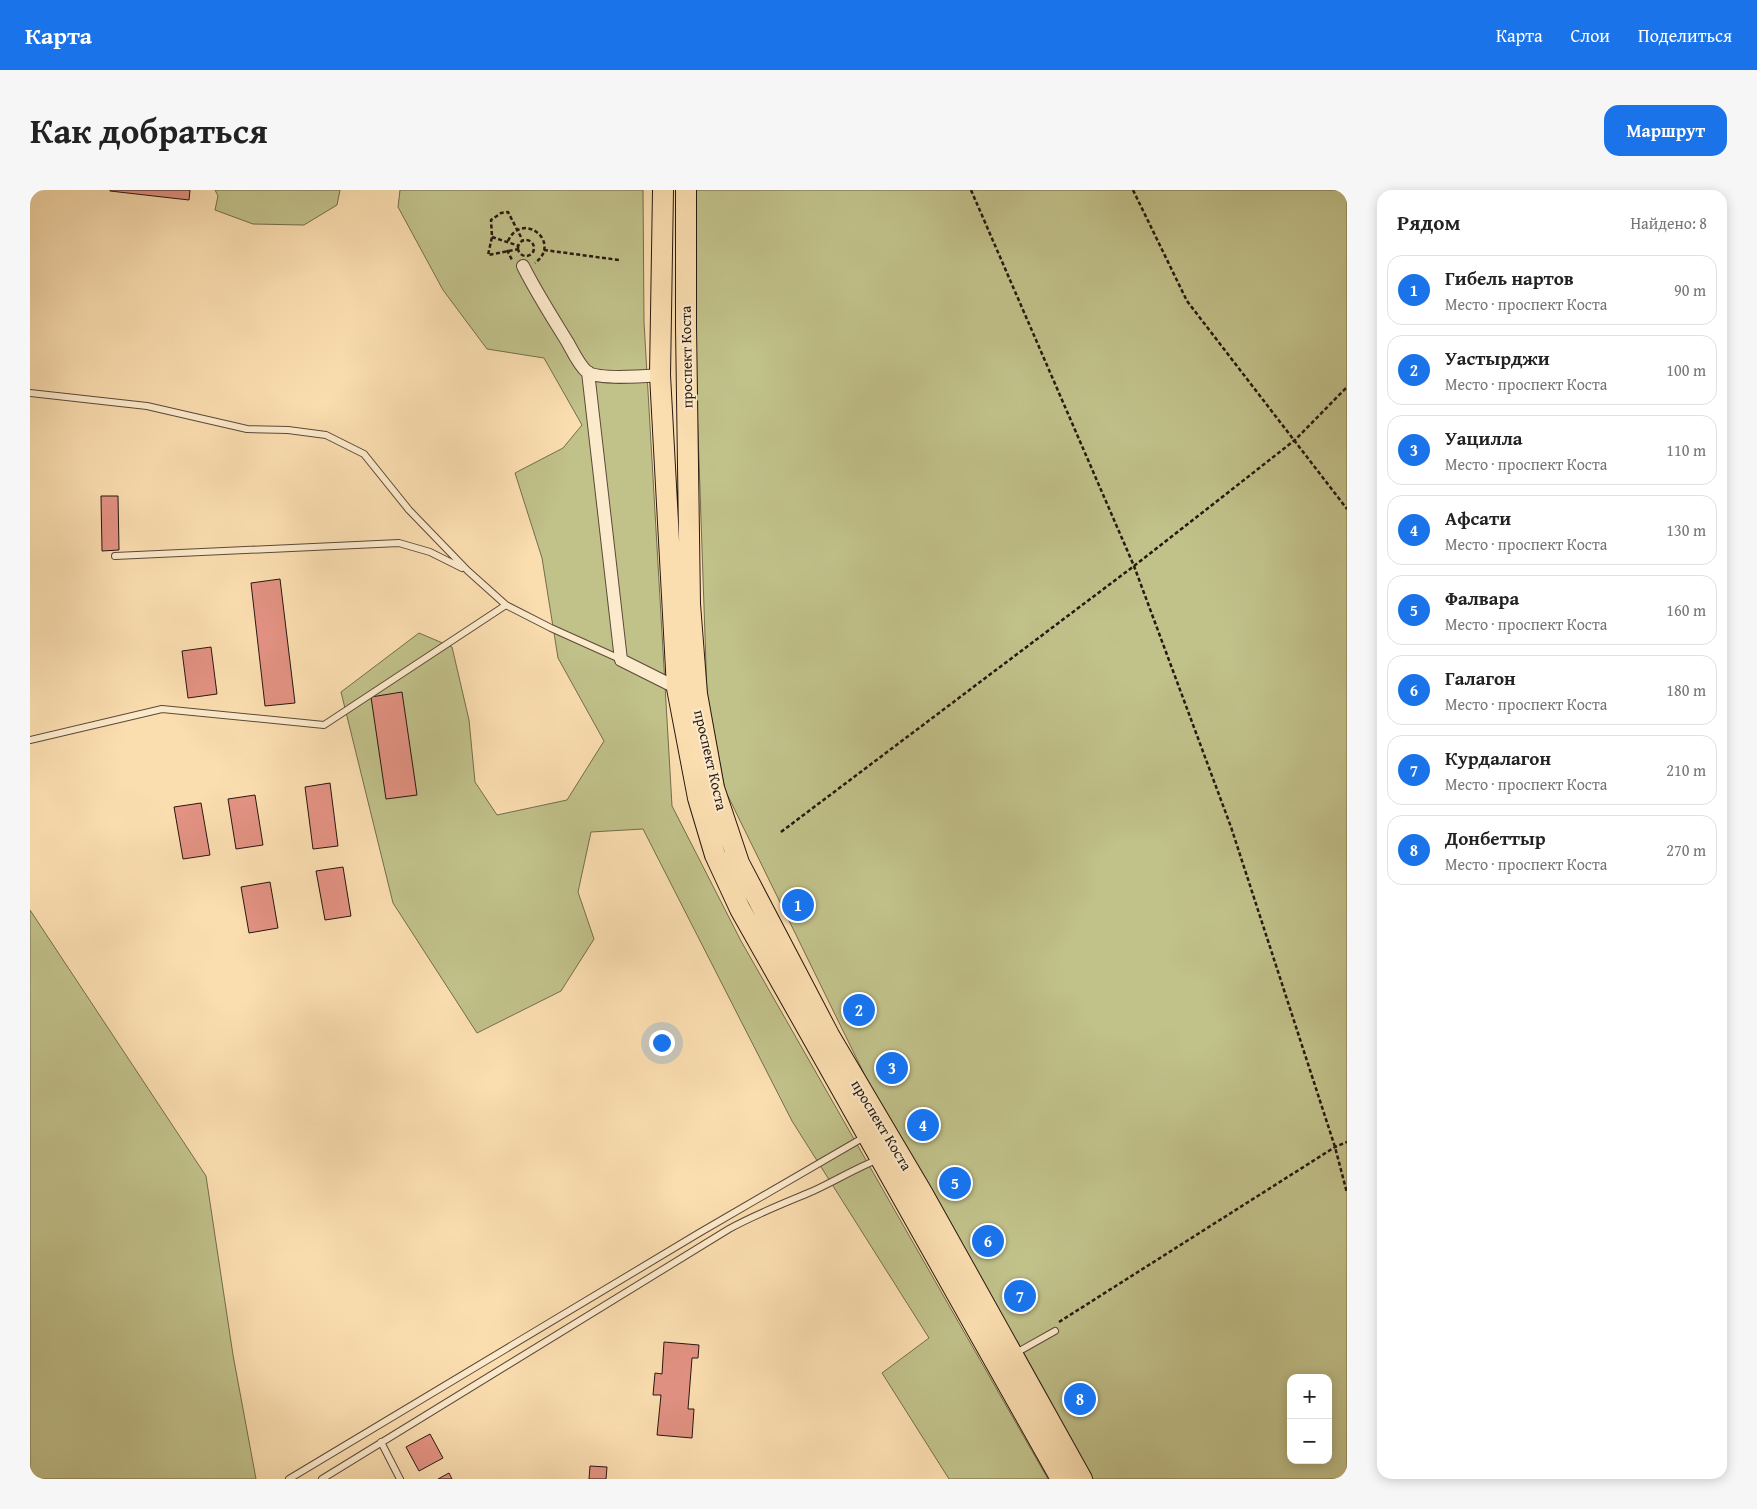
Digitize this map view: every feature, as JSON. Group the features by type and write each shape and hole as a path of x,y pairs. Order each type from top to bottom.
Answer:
{"main road":[{"name":"проспект Коста","path":"663,190 660,375 677,688 698,798 716,855 740,909 1061,1479"},
{"name":"проспект Коста","path":"686,190 690,604 697,694 714,788 739,863 829,1035 923,1194 1082,1479"}],"street":[{"path":"523,266 578,360 588,372 621,660 677,688"},
{"path":"588,372 602,376 660,375"}],"lane":[{"path":"30,393 147,406 247,429 288,430 326,435 364,454 409,510 468,571 506,605 621,660"},
{"path":"115,556 398,543 430,552 468,571"},
{"path":"30,740 162,709 324,725 506,605"},
{"path":"289,1479 699,1233 867,1136"},
{"path":"322,1479 747,1219 815,1190 880,1158"},
{"path":"1013,1355 1055,1331"},
{"path":"382,1442 400,1479"}],"path":[{"path":"971,190 1134,566 1231,827 1335,1147 1347,1193"},
{"path":"1134,190 1188,301 1347,509"},
{"path":"508,212 523,241 519,247 488,256 492,237 491,220 501,213 508,212"},
{"path":"507,250 515,263 523,266 532,265 537,262 542,258 544,250 542,237 536,231 525,228 518,230 510,236 508,241"},
{"path":"492,237 508,241 519,247 521,253 525,256 533,252 534,247 532,243 523,241"},
{"path":"544,250 619,260"},
{"path":"781,832 1134,566 1295,440 1347,387"},
{"path":"1058,1323 1335,1147 1347,1142"}],"green space":[{"path":"215,190 340,190 337,205 304,225 253,224 215,210 218,196"},
{"path":"400,190 643,190 644,322 672,806 741,941 1048,1479 949,1479 882,1373 929,1338 792,1121 643,829 591,832 578,892 594,939 561,991 477,1033 393,903 341,692 419,633 452,647 469,720 475,782 497,815 567,800 604,741 558,658 542,558 515,473 563,448 582,425 544,358 487,349 443,290 398,207"},
{"path":"696,190 1347,190 1347,1479 1089,1479 876,1098 725,790 707,694 695,344"},
{"path":"30,910 206,1176 233,1355 256,1479 30,1479"}],"building":[{"path":"110,190 190,190 189,200"},
{"path":"101,496 118,496 119,550 102,551"},
{"path":"280,579 295,703 265,706 251,583"},
{"path":"211,647 217,694 188,698 182,651"},
{"path":"402,692 417,795 386,799 371,697"},
{"path":"330,783 338,846 313,849 305,787"},
{"path":"255,795 263,845 236,849 228,799"},
{"path":"201,803 210,855 183,859 174,807"},
{"path":"343,867 351,916 325,920 316,871"},
{"path":"270,882 278,928 249,933 241,887"},
{"path":"664,1342 699,1345 698,1358 692,1358 688,1409 694,1409 692,1438 657,1435 661,1395 653,1395 655,1373 662,1374"},
{"path":"430,1434 443,1458 419,1471 406,1447"},
{"path":"590,1466 607,1467 606,1479 589,1479"},
{"path":"449,1473 452,1479 438,1479"}],"place":[{"name":"Гибель нартов","path":"798,905"},
{"name":"Уастырджи","path":"859,1010"},
{"name":"Уацилла","path":"892,1068"},
{"name":"Афсати","path":"923,1125"},
{"name":"Фалвара","path":"955,1183"},
{"name":"Галагон","path":"988,1241"},
{"name":"Курдалагон","path":"1020,1296"},
{"name":"Донбеттыр","path":"1080,1399"}]}
